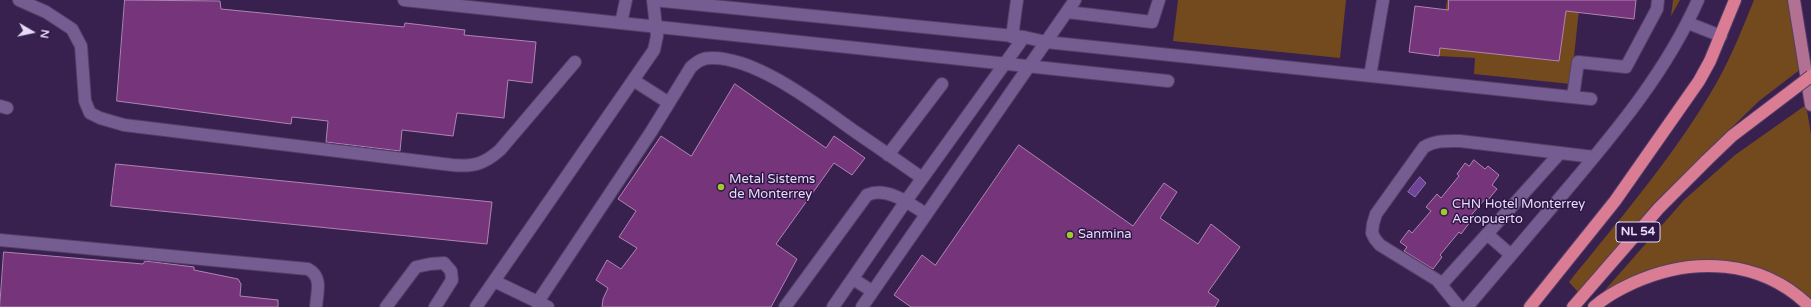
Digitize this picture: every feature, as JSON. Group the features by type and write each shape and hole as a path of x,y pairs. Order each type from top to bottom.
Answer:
{"highway":[{"name":"NL 54","path":"1530,307 1615,201 1659,141 1699,81 1721,36 1735,0"},
{"name":"NL 54","path":"1573,307 1659,208 1707,160 1732,136 1811,76"},
{"path":"1594,307 1611,295 1644,278 1676,268 1710,265 1745,270 1770,280 1795,294 1810,307"}],"main road":[{"path":"1794,0 1811,105"}],"street":[{"path":"19,0 46,12 72,29 81,46 85,101 90,113 100,118 124,125 452,165 471,166 489,160 500,150 575,62"},
{"path":"404,0 656,28 1168,81"},
{"path":"621,23 626,0"},
{"path":"476,307 654,50 657,36 653,0 1024,37 1046,42 1591,100"},
{"path":"1012,37 1017,0"},
{"path":"862,307 1075,0"},
{"path":"1067,12 1152,22 1159,0"},
{"path":"1370,76 1383,0"},
{"path":"1573,97 1578,62 1626,67 1657,9 1658,0"},
{"path":"1467,307 1594,157 1654,80 1688,23 1698,0"},
{"path":"1688,23 1721,36"},
{"path":"834,307 922,178 1006,64 1024,37"},
{"path":"494,281 543,305 691,67 700,60 709,58 722,59 743,64 762,72 804,95 922,178"},
{"path":"633,80 669,103"},
{"path":"888,155 942,84"},
{"path":"1459,307 1442,284 1380,245 1372,233 1376,214 1424,147 1432,142 1445,141 1594,157"},
{"path":"1442,284 1560,153"},
{"path":"785,307 867,195 874,192 884,192 906,201 926,214"},
{"path":"1487,234 1511,255"},
{"path":"0,240 308,269 317,277 316,307"},
{"path":"386,307 416,267 444,263 451,271 452,280 435,307"},
{"path":"853,279 872,291"}],"shaded area":[{"path":"1178,0 1346,0 1340,58 1173,41"},
{"path":"1447,0 1580,0 1571,84 1474,74 1475,58 1439,56"},
{"path":"1673,0 1680,0 1671,16"},
{"path":"1754,0 1795,0 1806,65 1759,101 1654,203 1579,293 1569,282 1661,167 1694,119 1723,72"},
{"path":"1806,105 1811,134 1811,300 1774,276 1731,262 1698,261 1599,297 1684,200 1735,155"},
{"path":"1420,177 1426,183 1415,197 1408,192"}],"building":[{"path":"125,0 220,1 221,9 404,27 405,23 465,30 464,35 536,42 532,83 508,80 504,118 457,113 453,136 402,130 400,151 326,142 328,121 292,117 291,124 117,101"},
{"path":"1449,0 1636,0 1634,19 1566,11 1559,61 1440,48 1439,56 1409,52 1415,6 1448,10"},
{"name":"Metal Sistems de Monterrey","path":"735,84 826,148 834,136 865,158 852,175 834,163 776,244 797,259 771,307 602,307 603,299 608,288 596,280 607,260 621,269 637,248 619,237 636,211 618,199 661,136 691,156"},
{"name":"Sanmina","path":"1019,145 1133,226 1164,183 1177,192 1160,218 1198,244 1211,224 1240,247 1208,292 1219,300 1215,307 911,307 894,295 922,255 935,265"},
{"path":"1474,160 1485,169 1488,166 1499,175 1492,185 1497,189 1488,200 1486,198 1467,220 1470,222 1461,234 1459,232 1440,255 1442,257 1433,269 1404,251 1407,247 1400,242 1409,230 1412,233 1431,211 1426,207 1437,194 1441,198 1459,176 1457,174 1465,163 1469,166"},
{"path":"116,164 492,202 487,244 111,206"},
{"path":"4,252 143,264 145,261 194,267 194,270 238,279 241,284 240,296 278,300 278,307 0,307"}],"place":[{"name":"Metal Sistems de Monterrey","path":"721,187"},
{"name":"CHN Hotel Monterrey Aeropuerto","path":"1444,212"},
{"name":"Sanmina","path":"1070,235"}]}
